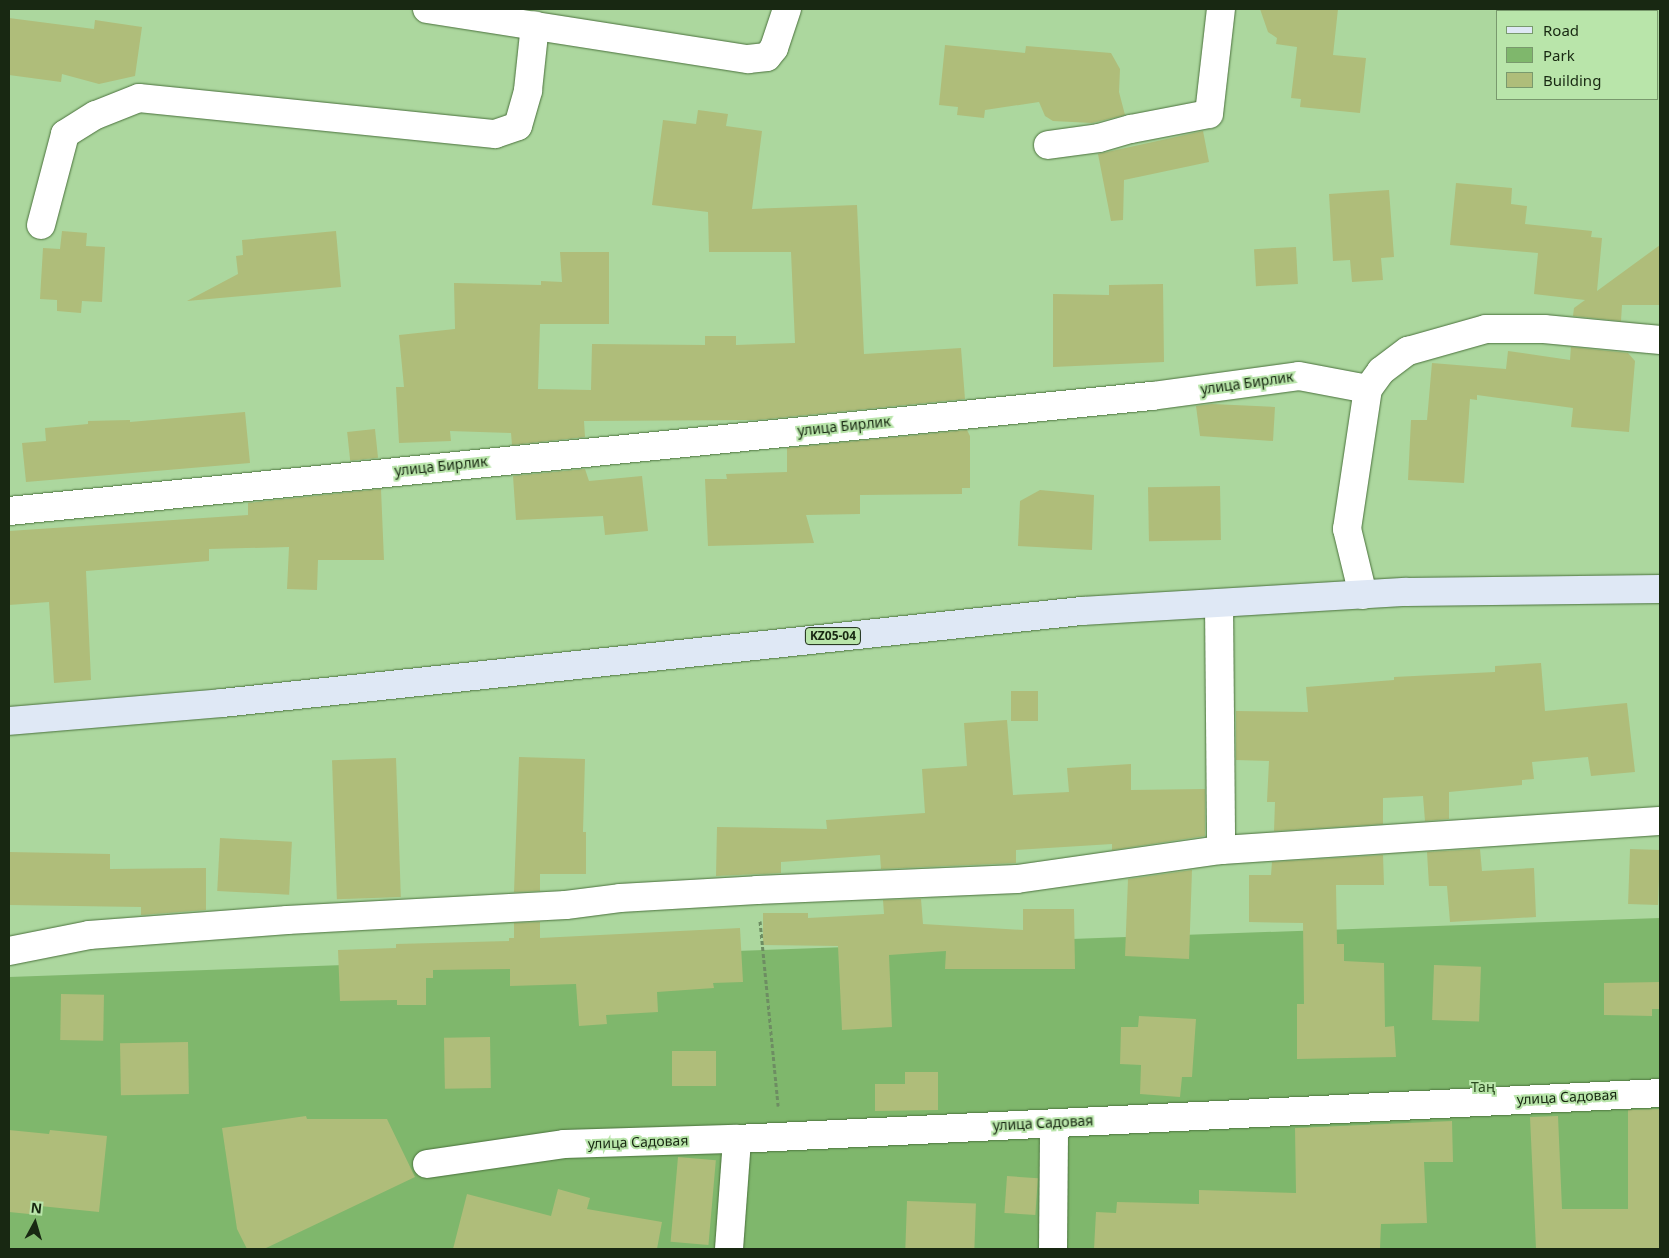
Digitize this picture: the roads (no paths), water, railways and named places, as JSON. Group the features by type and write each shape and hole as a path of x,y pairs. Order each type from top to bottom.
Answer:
{"main road":[{"name":"KZ05-04","path":"9,721 222,703 1082,610 1362,595 1594,588 1660,589"}],"street":[{"path":"427,9 535,24 748,59 767,57 774,48 787,9"},
{"path":"1048,145 1099,138 1131,129 1209,114 1221,9"},
{"path":"41,225 65,134 96,115 139,98 495,134 518,126 528,90 535,24"},
{"path":"1362,595 1347,529 1368,389 1381,371 1408,351 1486,329 1544,329 1660,340"},
{"name":"улица Бирлик","path":"9,511 1152,396 1300,376 1368,389"},
{"path":"1220,603 1221,850"},
{"path":"9,951 109,934 757,890 1017,879 1221,850 1660,821"},
{"name":"улица Садовая","path":"427,1164 564,1144 737,1139 1660,1093"},
{"path":"1053,1249 1054,1122"},
{"path":"729,1249 737,1139"}],"park label":[{"name":"Таң","path":"1483,1087"}]}
